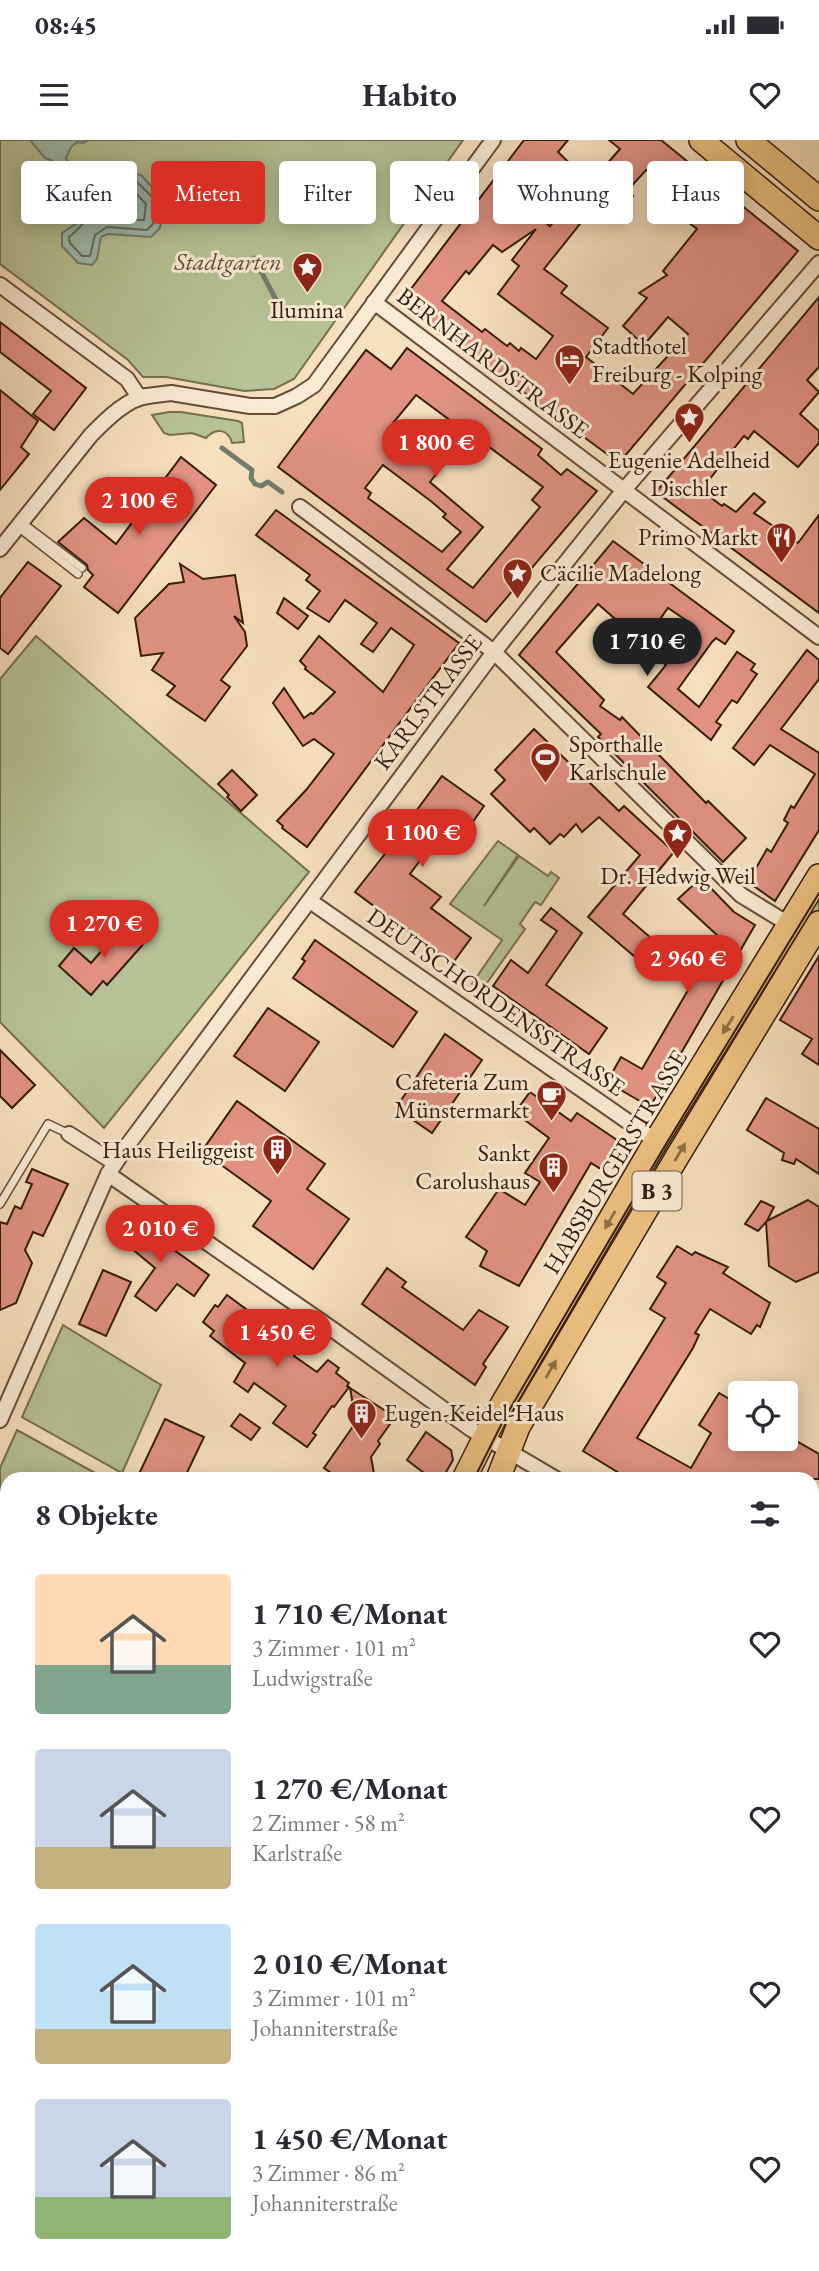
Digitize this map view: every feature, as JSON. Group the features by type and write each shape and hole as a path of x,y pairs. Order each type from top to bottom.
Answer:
{"main road":[{"path":"701,140 819,238"},
{"path":"748,140 819,199"},
{"name":"HABSBURGERSTRASSE","path":"498,1472 497,1445 656,1141 819,876"},
{"name":"HABSBURGERSTRASSE","path":"471,1472 518,1427 580,1318 817,932"}],"street":[{"path":"0,549 91,435 139,397 171,393 250,406 275,406 314,385 493,140"},
{"name":"KARLSTRASSE","path":"2,1412 112,1168 494,652 624,490 819,263"},
{"path":"0,285 127,379 139,397"},
{"name":"BERNHARDSTRASSE","path":"374,303 819,637"},
{"path":"300,507 494,652 741,895 790,925"},
{"name":"DEUTSCHORDENSSTRASSE","path":"310,901 656,1141"},
{"path":"69,1134 112,1168 497,1445 544,1472"}],"lane":[{"path":"16,529 80,571"},
{"path":"0,1204 48,1124 69,1134"}],"green space":[{"name":"Stadtgarten","path":"0,140 463,140 448,161 390,161 390,224 404,224 294,379 274,389 244,391 166,377 143,377 128,360 0,264"},
{"path":"169,412 238,421 242,423 244,442 232,443 228,434 221,431 213,432 206,438 192,433 164,433 152,415"},
{"path":"36,636 309,872 104,1128 0,1022 0,679"},
{"path":"498,841 518,855 484,906 519,856 548,876 551,872 559,878 541,905 535,902 520,924 525,929 482,990 472,984 502,940 450,904"},
{"path":"819,886 819,915 516,1420 503,1413"},
{"path":"63,1325 161,1385 122,1472 22,1417"},
{"path":"17,1430 93,1472 0,1472"}],"water":[{"path":"30,140 88,140 84,143 77,142 71,147 66,158 67,161 45,158"},
{"path":"137,174 141,175 151,186 151,224 161,224 151,237 108,234 101,237 97,259 92,265 78,263 62,246 62,233 76,224 137,224"}],"building":[{"path":"524,140 568,140 558,152 567,161 508,161"},
{"path":"609,140 661,140 687,161 647,161 647,171 633,184 633,161 609,161 620,149"},
{"path":"493,181 493,224 580,224 544,269 567,286 561,293 608,328 586,357 633,394 688,334 668,317 644,345 623,326 647,298 639,293 667,275 663,271 697,229 691,224 744,224 744,207 798,251 619,463 401,302 460,224 479,224 479,199","holes":["536,229 512,260 519,266 498,294 553,336 536,359 510,343 507,346 485,329 482,332 442,301 466,271 469,274 493,245 502,252"]},
{"path":"819,297 819,367 807,380 819,392 800,414 819,431 819,443 798,467 754,431 748,439 744,436 701,490 722,506 724,504 736,512 754,493 765,502 754,513 798,543 819,515 819,613 656,492"},
{"path":"0,322 86,388 54,430 33,414 51,391 0,352"},
{"path":"407,348 542,449 538,455 561,475 567,469 597,491 486,622 278,467 366,350 391,369","holes":["416,395 459,427 441,451 452,461 473,435 543,487 532,500 540,507 473,588 447,569 483,527 430,482 446,462 393,423","383,465 446,514 443,517 461,532 442,552 368,498 371,493 365,488"]},
{"path":"0,390 38,421 21,447 29,454 0,490"},
{"path":"181,457 216,485 118,613 84,587 93,575 87,565 58,542 84,518 116,544"},
{"path":"276,510 459,643 307,847 277,821 334,754 314,739 303,746 273,703 284,688 304,718 313,714 335,692 305,669 300,661 319,636 383,692 414,645 391,628 373,652 361,644 377,623 345,600 329,622 307,608 320,591 306,580 310,575 256,535"},
{"path":"613,541 734,631 725,644 716,638 712,642 678,689 699,707 737,652 755,664 751,670 757,674 737,703 732,700 716,722 721,725 711,740 648,687 666,665 662,662 690,623 668,608 648,636 644,633 638,641 620,628 622,625 598,604 556,652 604,700 600,706 620,720 622,717 706,803 708,801 746,838 723,862 598,737 601,734 519,655"},
{"path":"28,562 61,586 8,654 0,648 0,598"},
{"path":"180,564 203,579 235,575 243,623 234,616 245,632 247,646 221,680 230,687 205,721 167,695 175,686 152,670 163,653 141,656 135,618 169,584 184,582"},
{"path":"284,598 308,616 298,629 277,613"},
{"path":"807,650 819,660 819,679 781,729 819,753 819,830 775,901 748,882 767,849 771,852 788,823 784,820 791,806 794,808 815,774 770,745 754,765 733,748"},
{"path":"534,729 619,811 624,806 674,852 623,914 657,943 641,962 588,917 640,855 599,817 582,832 576,824 564,837 560,834 550,844 534,828 530,832 491,794 505,780 495,770"},
{"path":"232,770 257,795 241,811 218,784"},
{"path":"442,776 484,806 458,843 442,831 410,874 441,897 431,908 471,938 452,964 355,892 388,850 384,847 407,816 411,818"},
{"path":"701,878 734,912 755,925 650,1107 607,1082 621,1057 642,1069 719,937 678,899"},
{"path":"551,908 582,933 546,985 607,1028 589,1054 493,986 511,960 528,973 557,931 541,920"},
{"path":"126,923 146,941 107,985 103,981 91,995 59,966 74,948 91,963"},
{"path":"315,940 417,1012 393,1047 293,978"},
{"path":"819,956 819,1065 802,1054 812,1039 780,1020"},
{"path":"268,1008 319,1042 285,1091 234,1056"},
{"path":"445,1034 482,1060 432,1133 396,1108"},
{"path":"0,1050 35,1085 12,1108 0,1096"},
{"name":"Sankt Carolushaus","path":"530,1092 571,1121 577,1113 617,1140 601,1169 591,1163 519,1286 480,1266 487,1251 466,1237 499,1189 525,1205 540,1182 525,1173 549,1138 522,1118 525,1111 519,1107"},
{"path":"766,1098 819,1129 819,1174 796,1159 794,1164 782,1160 784,1153 747,1130"},
{"name":"Haus Heiliggeist","path":"237,1101 325,1164 307,1189 349,1219 313,1269 253,1226 271,1201 202,1151"},
{"path":"32,1169 68,1184 43,1236 33,1232 25,1250 32,1263 16,1303 0,1310 0,1222 7,1224 15,1206 21,1209 32,1184 26,1182"},
{"path":"808,1200 819,1207 819,1272 796,1282 769,1266 766,1222 758,1231 745,1224 761,1201 774,1207 767,1221"},
{"path":"128,1217 209,1275 194,1296 177,1284 156,1311 135,1296 155,1268 131,1248 130,1250 113,1238"},
{"path":"677,1246 692,1255 695,1252 728,1267 723,1273 770,1303 760,1327 757,1325 751,1334 710,1309 695,1333 699,1335 693,1348 637,1438 691,1468 711,1433 699,1425 719,1393 728,1398 728,1451 798,1451 798,1442 819,1454 819,1472 618,1472 583,1451 665,1318 650,1309 666,1283 657,1277"},
{"path":"387,1268 406,1282 402,1287 463,1330 479,1310 508,1327 483,1364 486,1367 475,1385 362,1304"},
{"path":"103,1270 131,1282 106,1336 79,1324"},
{"path":"227,1295 273,1329 287,1330 287,1338 300,1347 294,1356 317,1372 328,1360 339,1368 336,1373 349,1383 349,1387 313,1433 316,1435 307,1447 273,1423 286,1406 254,1383 248,1392 234,1382 245,1363 210,1336 214,1331 203,1322 215,1305 218,1307"},
{"name":"Eugen-Keidel-Haus","path":"350,1388 395,1417 378,1441 380,1444 371,1457 374,1472 330,1472 324,1468 356,1422"},
{"path":"240,1414 260,1428 251,1440 231,1426"},
{"path":"165,1419 204,1437 187,1472 140,1472"},
{"path":"426,1432 451,1450 453,1460 446,1472 423,1472 407,1460"}],"waterway":[{"path":"254,258 285,317"},
{"path":"222,448 252,470 251,478 255,484 261,486 268,482 282,492"}],"tram line":[{"path":"478,1472 504,1419 663,1149 819,893"}],"place":[{"name":"Ilumina","path":"307,295"},
{"name":"Stadthotel Freiburg - Kolping","path":"569,387"},
{"name":"Eugenie Adelheid Dischler","path":"689,445"},
{"name":"Primo Markt","path":"781,564"},
{"name":"Cäcilie Madelong","path":"517,600"},
{"name":"Sporthalle Karlschule","path":"546,785"},
{"name":"Dr. Hedwig Weil","path":"678,861"},
{"name":"Cafeteria Zum Münstermarkt","path":"552,1123"},
{"name":"Haus Heiliggeist","path":"277,1177"},
{"name":"Sankt Carolushaus","path":"553,1194"},
{"name":"Eugen-Keidel-Haus","path":"361,1440"}]}
